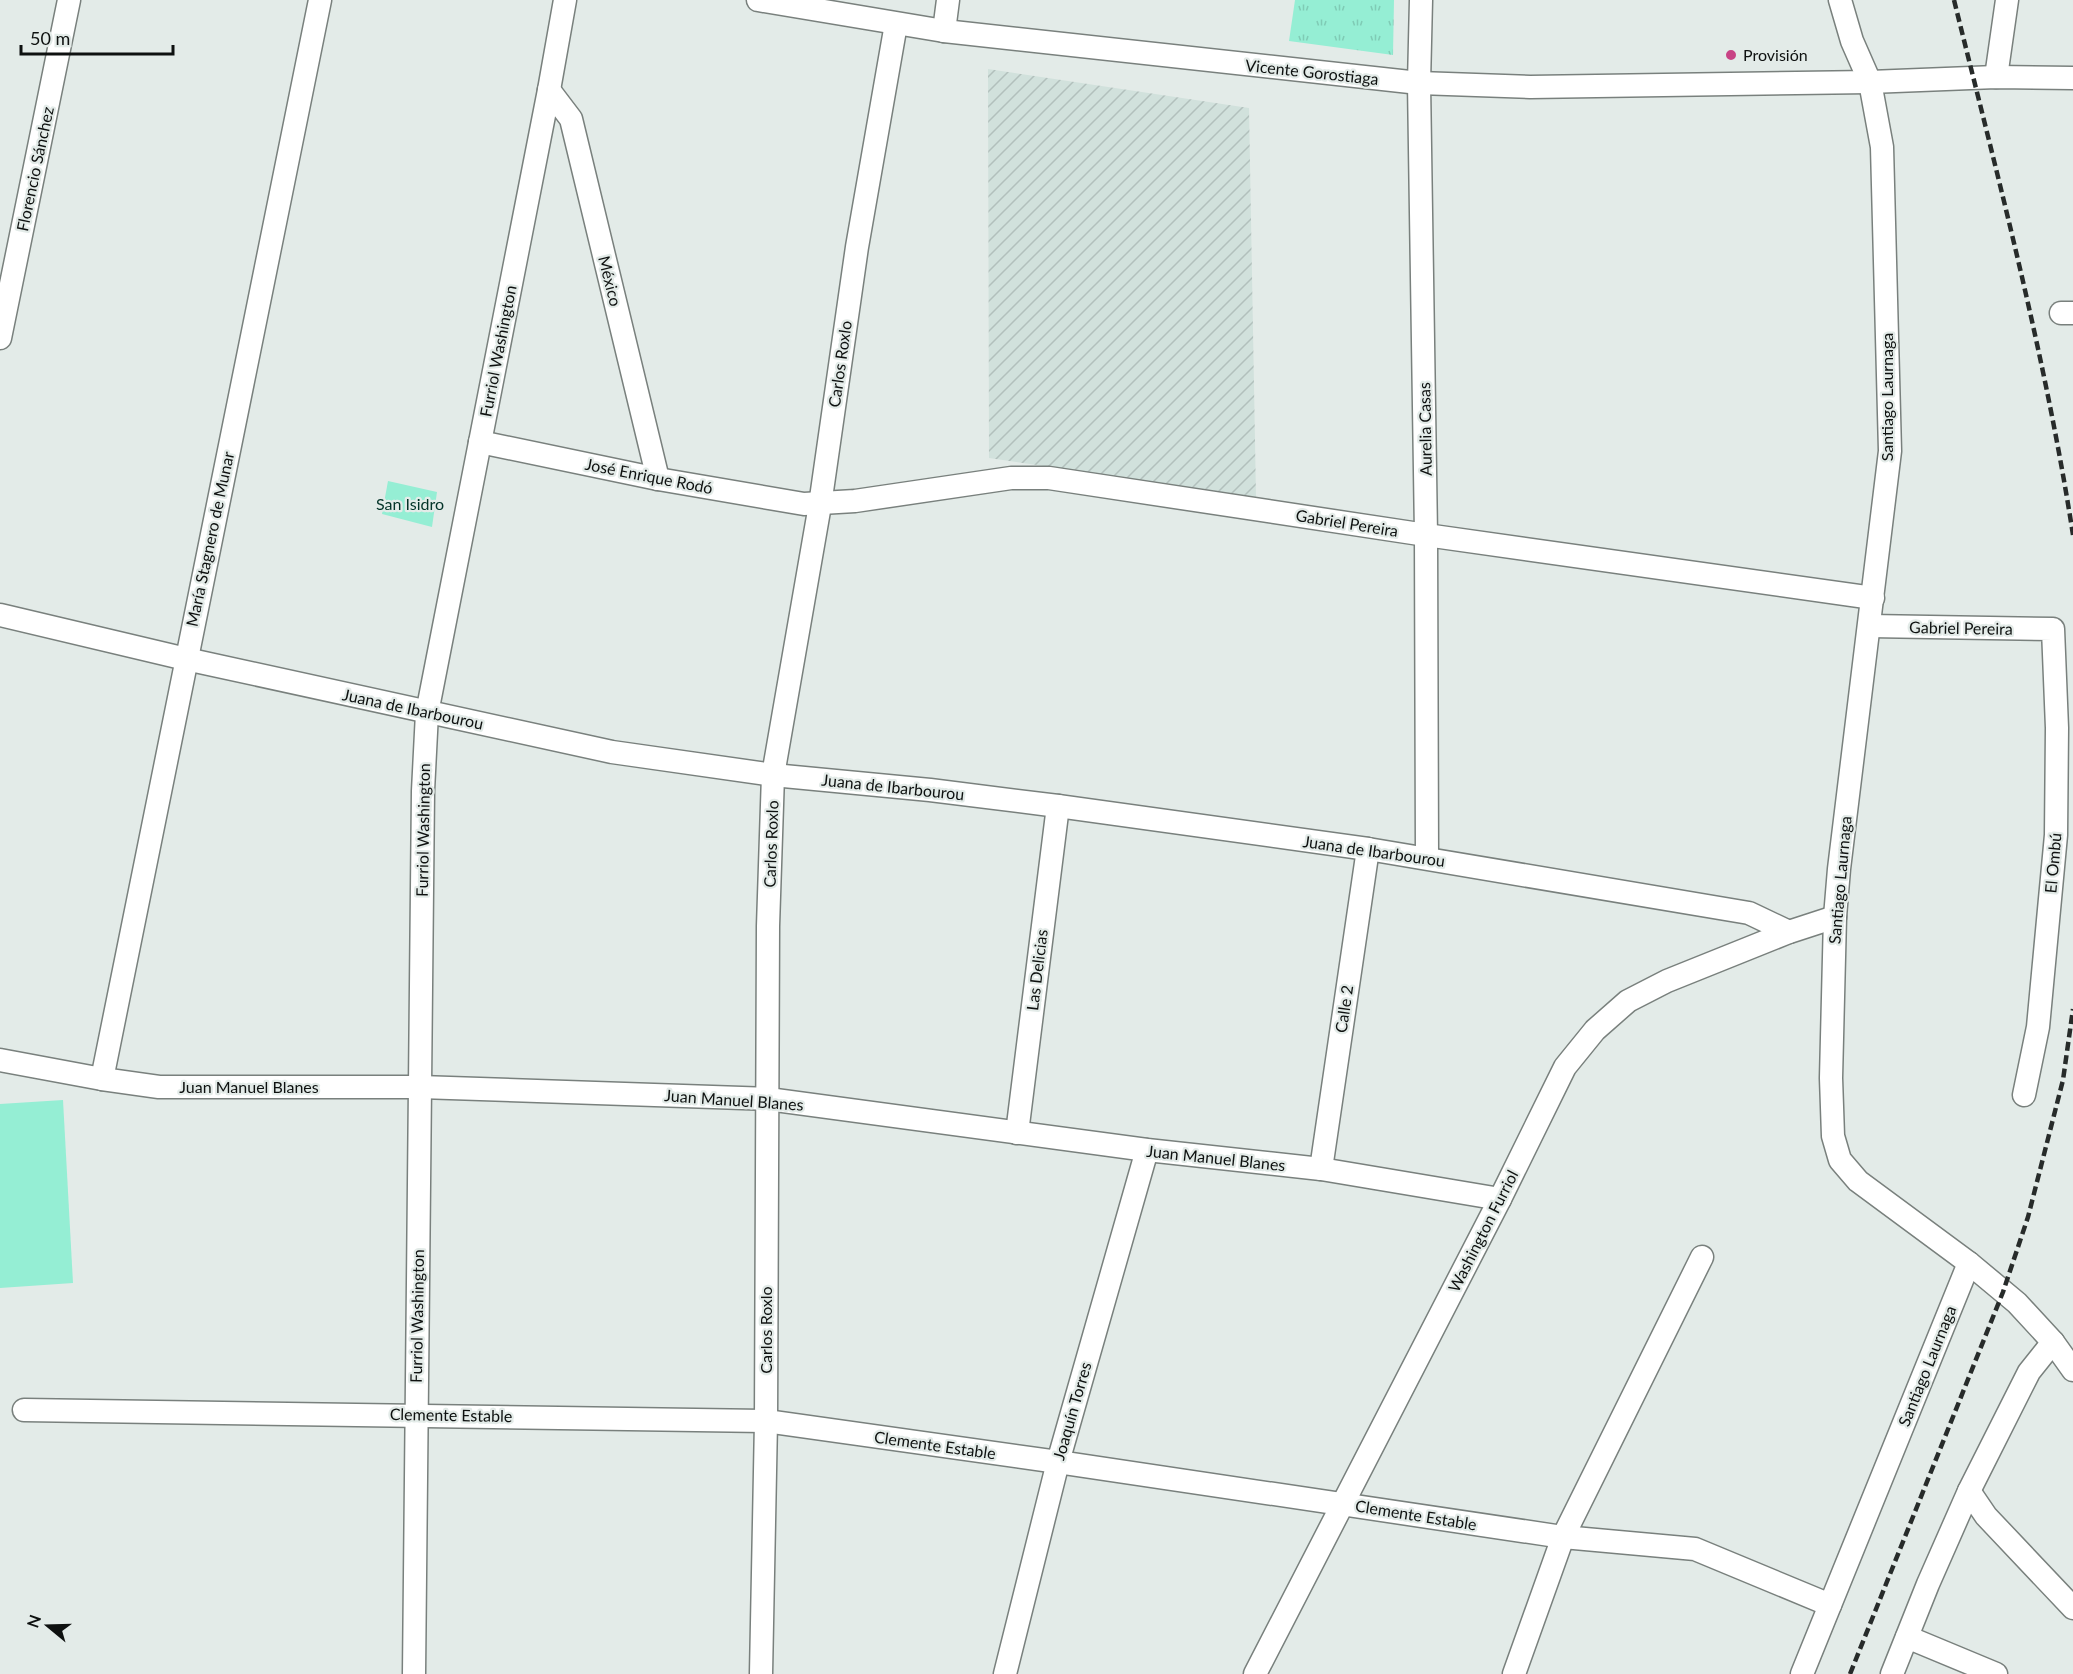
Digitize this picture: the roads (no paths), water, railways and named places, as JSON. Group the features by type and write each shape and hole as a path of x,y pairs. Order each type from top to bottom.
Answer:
{"street":[{"name":"Florencio Sánchez","path":"0,338 69,0"},
{"name":"María Stagnero de Munar","path":"102,1079 320,0"},
{"name":"Furriol Washington","path":"414,1674 423,791 427,713 565,0"},
{"name":"Vicente Gorostiaga","path":"758,0 944,31 1419,83 1530,87 1870,82 1996,77 2073,78"},
{"path":"944,31 948,0"},
{"name":"Aurelia Casas","path":"1421,0 1419,83 1426,536 1427,858"},
{"name":"Santiago Laurnaga","path":"1802,1674 1969,1263 1858,1181 1840,1160 1833,1136 1831,1078 1835,916 1890,451 1882,147 1870,82 1852,41 1840,0"},
{"path":"1996,77 2007,0"},
{"name":"Carlos Roxlo","path":"761,1674 766,1421 768,926 773,776 820,505 857,247 896,24"},
{"name":"México","path":"549,90 571,119 658,478"},
{"name":"José Enrique Rodó","path":"480,442 658,478 820,505"},
{"name":"Gabriel Pereira","path":"820,505 1011,478 1049,478 1426,536 1873,598"},
{"name":"Juana de Ibarbourou","path":"0,615 427,713 612,752 773,776 930,790 1058,806 1427,858 1749,913 1789,932"},
{"name":"Gabriel Pereira","path":"1870,626 2053,629"},
{"name":"El Ombú","path":"2024,1095 2038,1027 2056,835 2057,728 2053,629"},
{"name":"Las Delicias","path":"1017,1133 1058,806"},
{"name":"Calle 2","path":"1321,1169 1368,849"},
{"name":"Washington Furriol","path":"1255,1674 1500,1199 1565,1067 1595,1030 1628,1001 1667,981 1835,916"},
{"name":"Juan Manuel Blanes","path":"0,1060 159,1087 420,1087 768,1099 1147,1150 1321,1169 1500,1199"},
{"name":"Joaquín Torres","path":"1005,1674 1058,1462 1147,1150"},
{"path":"1514,1674 1563,1537 1702,1257"},
{"path":"1969,1263 2017,1303 2053,1342 2073,1370"},
{"path":"1892,1674 1969,1491 2029,1372 2053,1342"},
{"name":"Clemente Estable","path":"24,1410 416,1414 766,1421 1563,1537 1695,1549 1830,1605"},
{"path":"1969,1491 1986,1516 2073,1608"},
{"path":"1907,1637 1996,1674"}],"railway":[{"path":"1954,0 2035,333 2073,535"},
{"path":"1850,1674 2003,1292 2028,1217 2063,1080 2073,1009"}],"place":[{"name":"Provisión","path":"1731,55"}],"park label":[{"name":"San Isidro","path":"410,504"}]}
